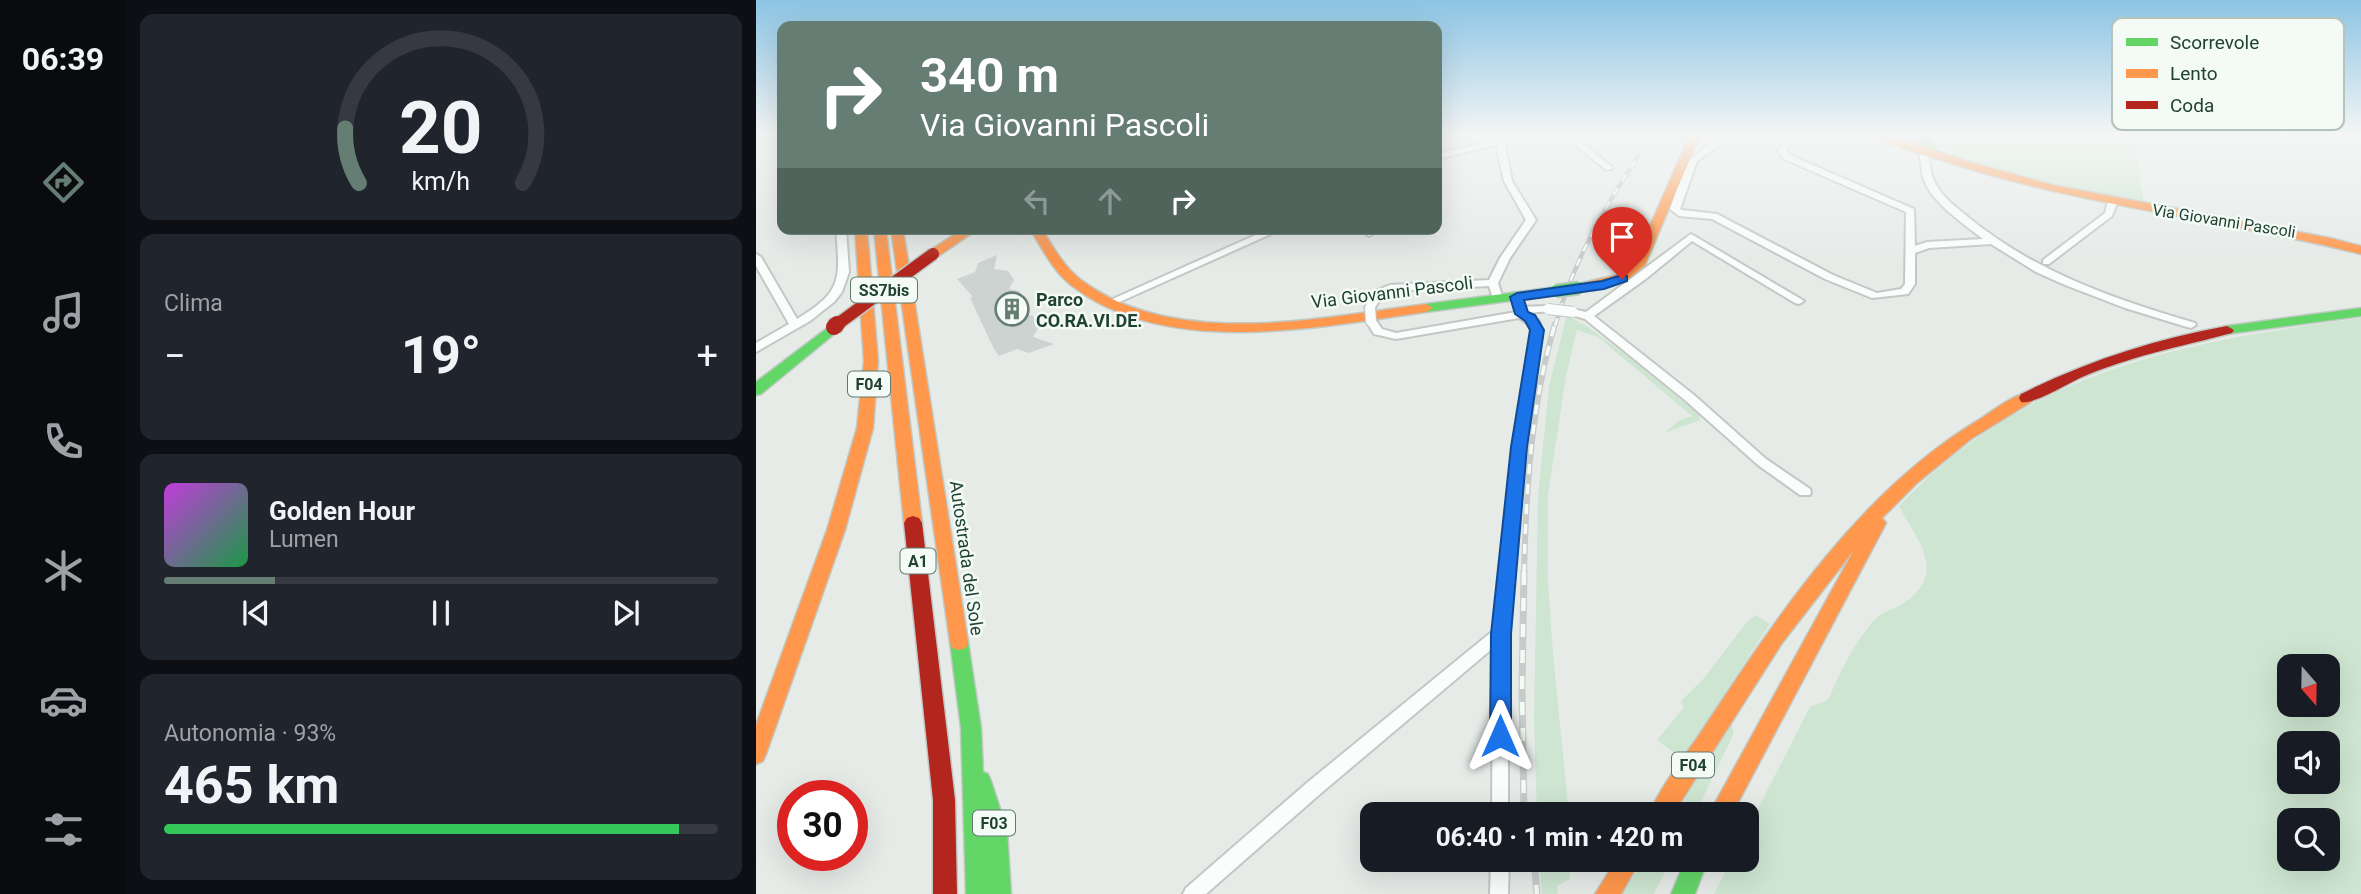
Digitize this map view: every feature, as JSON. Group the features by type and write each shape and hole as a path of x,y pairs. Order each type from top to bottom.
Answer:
{"main road":[{"name":"Via Giovanni Pascoli","path":"1041,235 1069,275 1111,302 1168,320 1213,326 1252,326 1496,291 1519,307 1556,291 1615,282 1630,273 1641,262 1677,177"},
{"name":"Via Giovanni Pascoli","path":"2015,177 2079,195 2288,230 2361,250"},
{"name":"F04","path":"756,754 771,705 835,534 866,418 870,349 861,235"},
{"name":"A1","path":"881,235 944,800 945,894"},
{"name":"Autostrada del Sole","path":"898,235 971,728 978,894"},
{"name":"SS7bis","path":"756,390 956,235"},
{"path":"1727,802 1895,492 1949,446 2019,401 2106,362 2194,337 2361,312"},
{"name":"F04","path":"1668,802 1784,625 1834,559 1895,492"},
{"name":"F03","path":"972,756 996,830 999,894"},
{"path":"1607,894 1621,872"},
{"path":"1683,894 1692,872"}],"street":[{"path":"1507,177 1531,220 1505,258 1496,291 1390,288 1377,294 1370,308 1371,321 1378,332 1405,335 1519,307 1573,312 1587,316 1690,398 1762,462 1805,492"},
{"path":"1687,177 1675,209 1679,213 1714,216 1829,277 1876,296 1904,292 1910,284 1912,211 1834,177"},
{"path":"1928,177 1931,185 1948,204 1992,241 2045,273 2087,292 2191,325"},
{"path":"2046,262 2109,214 2113,201"},
{"path":"1910,228 1942,244"},
{"path":"757,346 824,305 839,288 844,274 841,235"},
{"path":"1111,302 1263,235"},
{"path":"1587,316 1691,237 1799,301"},
{"path":"1910,252 1927,245 1992,241"},
{"path":"756,257 795,325"},
{"path":"1500,802 1501,634 1519,447 1537,330 1531,318 1519,307"},
{"path":"1192,894 1314,788 1501,634"},
{"path":"1499,894 1500,872"}],"green space":[{"path":"2019,177 2140,177 2144,205 2063,188"},
{"path":"1567,315 1637,363 1699,415 1700,420 1664,433 1680,420 1692,416 1598,337 1577,330 1566,376 1548,495 1548,580 1568,802 1537,802 1534,721 1538,495 1549,386"},
{"path":"2361,318 2361,894 1714,894 1725,872 1759,872 1759,807 1810,707 1828,700 1848,658 1874,620 1907,601 1925,578 1927,566 1920,542 1899,506 1949,460 2001,422 2055,393 2112,370 2170,352 2231,338"},
{"path":"1755,615 1770,624 1721,699 1733,735 1701,802 1684,802 1686,798 1674,753 1657,740 1684,707 1681,701 1704,678"},
{"path":"1540,872 1570,872 1570,879 1557,886 1558,894 1542,894"},
{"path":"1636,872 1665,872 1654,894 1622,894"}],"building":[{"name":"Parco CO.RA.VI.DE.","path":"997,255 994,269 1008,271 1014,280 1009,289 1019,291 1025,301 1020,312 1033,316 1039,327 1033,337 1054,344 1029,353 1017,349 999,356 994,349 970,298 973,297 957,279 975,272 978,263"}],"railway":[{"path":"1555,326 1584,251 1625,177"},
{"path":"1524,574 1531,448 1540,385 1555,324"},
{"path":"1524,572 1524,802"},
{"path":"1535,872 1537,894"}],"traffic: fast":[{"path":"1556,291 1579,288"},
{"path":"1426,308 1556,291"},
{"path":"2227,330 2361,312"},
{"path":"756,390 834,327"},
{"path":"959,642 971,728 978,894"},
{"path":"980,781 996,830 999,894"},
{"path":"1683,894 1692,872"}],"traffic: slow":[{"path":"1579,288 1621,278 1641,262 1677,177"},
{"path":"2009,177 2111,201 2268,229 2361,250"},
{"path":"756,754 836,530 865,428 871,361 861,235"},
{"path":"881,235 913,523"},
{"path":"898,235 959,642"},
{"path":"933,254 963,235"},
{"path":"1040,235 1060,265 1078,284 1116,306 1157,319 1201,326 1247,327 1293,325 1426,308"},
{"path":"1668,802 1776,637 1817,581 1862,528 1911,479 1965,435 2026,398"},
{"path":"1726,802 1877,523"},
{"path":"1607,894 1621,872"}],"traffic: jam":[{"path":"834,327 933,254"},
{"path":"2026,398 2074,375 2124,356 2227,330"},
{"path":"913,523 944,800 945,894"}],"place":[{"name":"Parco CO.RA.VI.DE.","path":"1012,309"}],"route":[{"path":"1500,736 1501,634 1519,447 1537,330 1531,318 1521,314 1517,297 1604,285 1622,279"}]}
